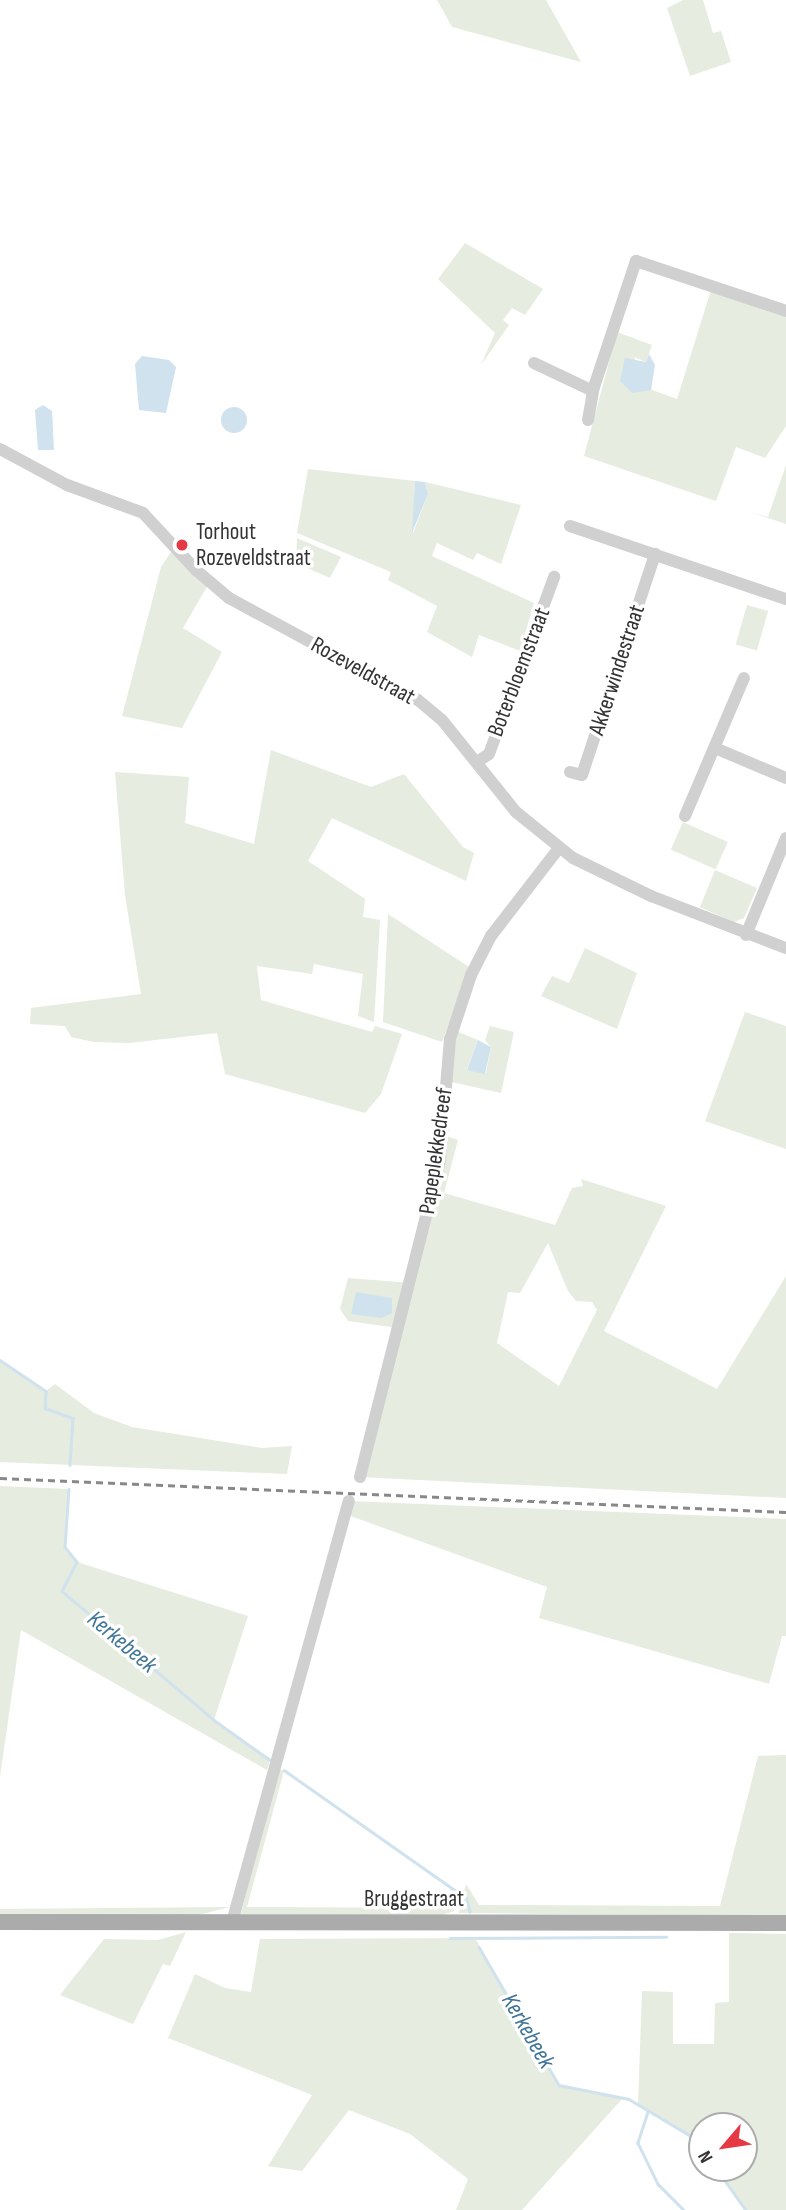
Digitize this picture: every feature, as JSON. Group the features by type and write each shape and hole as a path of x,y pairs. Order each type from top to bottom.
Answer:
{"main road":[{"name":"Bruggestraat","path":"0,1922 786,1923"}],"street":[{"path":"588,420 593,391 636,261 786,311"},
{"path":"534,363 593,391"},
{"name":"Rozeveldstraat","path":"0,449 67,485 143,513 213,587 418,700 477,762 516,812 559,848 651,896 746,935 786,948"},
{"path":"570,526 786,599"},
{"name":"Akkerwindestraat","path":"570,772 582,775 654,554"},
{"name":"Boterbloemstraat","path":"477,762 489,754 554,577"},
{"path":"685,816 744,678"},
{"path":"715,748 786,778"},
{"path":"746,935 786,838"},
{"name":"Papeplekkedreef","path":"360,1477 440,1160 450,1039 471,975 491,936 559,848"},
{"path":"232,1922 349,1501"}],"shaded area":[{"path":"437,0 546,0 581,62 452,27"},
{"path":"683,0 703,0 713,33 721,31 731,62 690,76 667,8"},
{"path":"465,243 543,289 525,315 512,308 503,320 509,325 481,365 495,333 438,279"},
{"path":"711,290 786,315 786,426 765,458 736,447 716,501 584,456 617,332 652,345 646,362 634,357 647,388 677,399"},
{"path":"786,465 786,524 750,512 768,517"},
{"path":"308,469 415,481 413,533 428,494 425,482 521,505 501,564 477,553 473,560 437,543 432,556 534,603 520,651 479,635 472,657 427,632 437,606 388,580 391,572 297,533"},
{"path":"297,538 341,557 330,578 296,563"},
{"path":"175,546 209,583 183,628 222,652 182,728 122,716 161,567"},
{"path":"747,605 768,611 757,650 736,644"},
{"path":"271,750 371,787 404,774 463,847 474,853 466,881 332,818 308,861 365,899 363,917 380,920 374,1022 358,1016 363,974 314,964 312,974 257,966 261,1000 372,1032 375,1026 402,1034 381,1094 365,1113 225,1074 217,1033 129,1043 94,1042 71,1037 65,1026 30,1024 31,1008 141,994 125,895 115,772 189,777 185,823 254,844"},
{"path":"683,822 728,842 716,869 671,849"},
{"path":"715,870 757,888 744,918 734,922 700,907"},
{"path":"388,914 469,967 442,1042 383,1022"},
{"path":"585,948 637,973 617,1029 541,996 552,976 569,983"},
{"path":"745,1012 786,1026 786,1149 705,1121"},
{"path":"490,1026 514,1032 501,1093 447,1081 456,1031 478,1040 467,1069 486,1073 491,1047 485,1040"},
{"path":"441,1134 458,1140 444,1193 555,1225 572,1188 583,1186 581,1179 666,1206 604,1331 717,1389 786,1276 786,1498 360,1477 398,1328 348,1321 340,1309 348,1278 411,1283","holes":["548,1243 568,1291 576,1301 592,1302 597,1310 559,1386 497,1343 508,1292 520,1293"]},
{"path":"0,1360 46,1391 55,1384 94,1413 132,1427 262,1448 292,1446 287,1474 0,1462"},
{"path":"0,1486 69,1489 65,1547 77,1562 248,1616 214,1720 270,1760 267,1770 21,1630 0,1777"},
{"path":"349,1501 786,1519 786,1636 782,1636 769,1684 539,1618 547,1587 345,1514"},
{"path":"786,1755 786,1916 459,1913 466,1884 479,1905 720,1906 758,1756"},
{"path":"277,1768 284,1771 247,1907 447,1908 451,1888 457,1894 454,1911 439,1916 241,1914"},
{"path":"230,1907 198,1915 0,1915 0,1909"},
{"path":"186,1932 170,1966 163,1964 133,2024 60,1995 104,1939 158,1940"},
{"path":"729,1933 786,1934 786,2210 747,2210 726,2182 758,2182 758,2112 688,2112 688,2134 638,2105 642,1991 673,1992 673,2044 714,2044 715,2003 729,2002"},
{"path":"475,1938 559,2085 623,2098 522,2210 456,2210 468,2179 410,2134 349,2110 302,2171 268,2166 312,2095 168,2038 195,1974 225,1988 251,1992 260,1939"}],"water":[{"path":"649,354 655,365 651,390 632,393 620,381 625,358 646,362"},
{"path":"142,356 169,360 176,367 166,413 139,410 135,364"},
{"path":"43,405 52,411 54,450 38,450 35,410"},
{"path":"234,407 244,410 247,420 244,430 234,433 224,430 221,420 224,410"},
{"path":"415,481 425,482 428,494 412,533"},
{"path":"478,1040 491,1047 485,1074 467,1070"},
{"path":"356,1292 392,1298 392,1313 381,1318 351,1314"}],"waterway":[{"name":"Kerkebeek","path":"0,1360 46,1391 45,1408 73,1418 70,1465"},
{"name":"Kerkebeek","path":"69,1489 65,1547 77,1562 62,1591 214,1720 270,1760"},
{"name":"Kerkebeek","path":"284,1770 456,1891"},
{"name":"Kerkebeek","path":"466,1896 470,1911"},
{"path":"450,1938 666,1937"},
{"name":"Kerkebeek","path":"479,1947 559,2085 629,2099 688,2134"},
{"path":"648,2112 638,2143 658,2184 684,2210"},
{"name":"Kerkebeek","path":"726,2182 746,2210"}],"railway":[{"path":"0,1478 786,1512"}],"place":[{"name":"Torhout Rozeveldstraat","path":"182,545"}]}
